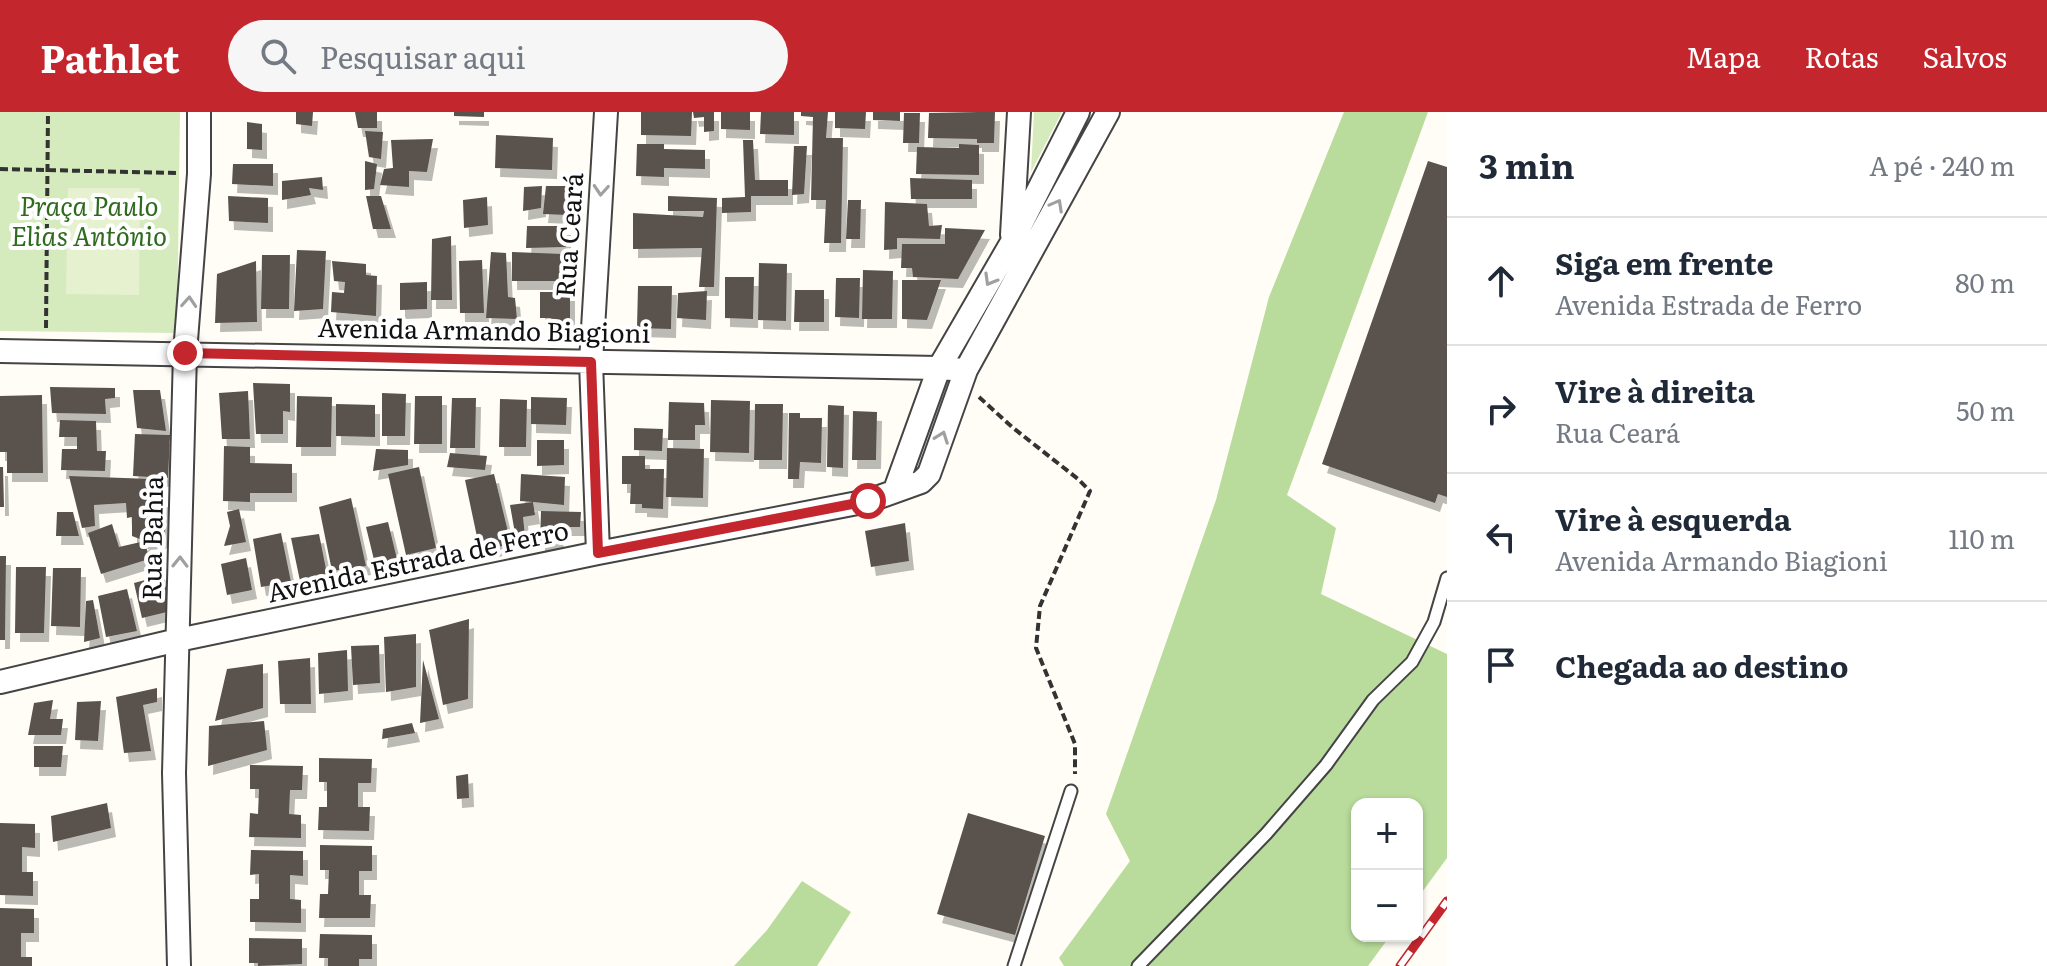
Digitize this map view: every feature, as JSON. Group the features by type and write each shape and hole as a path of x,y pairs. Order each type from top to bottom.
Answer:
{"street":[{"name":"Rua Bahia","path":"179,966 174,773 185,353 199,174 199,112"},
{"name":"Rua Ceará","path":"598,553 591,362 606,112"},
{"path":"1012,242 1019,112"},
{"path":"895,490 939,368 1012,242 1078,112"},
{"name":"Avenida Estrada de Ferro","path":"0,682 178,640 868,501 921,482 929,474 964,376 1108,112"},
{"name":"Avenida Armando Biagioni","path":"0,351 939,368 964,376"}],"lane":[{"path":"1138,966 1266,834 1326,765 1373,700 1412,662 1434,622 1447,578"},
{"path":"1014,966 1071,791"}],"path":[{"path":"46,351 48,112"},
{"path":"0,169 199,174"},
{"path":"964,376 1012,427 1090,491 1040,606 1036,648 1075,744 1077,768 1071,791"}],"green space":[{"name":"Praça Paulo Elias Antônio","path":"0,112 180,112 177,333 0,331"},
{"path":"1034,112 1062,112 1031,172"},
{"path":"1344,112 1428,112 1287,495 1336,528 1321,594 1447,654 1447,858 1423,891 1423,798 1351,798 1351,942 1386,942 1368,966 1064,966 1059,958 1130,861 1106,814 1216,500 1269,297"},
{"path":"68,188 140,188 139,295 66,294"},
{"path":"802,881 851,912 817,966 734,966 767,930"}],"building":[{"path":"296,112 313,112 312,126 296,124"},
{"path":"355,112 377,112 377,128 358,128"},
{"path":"454,112 484,112 484,117 454,116"},
{"path":"641,112 692,112 691,136 641,135"},
{"path":"693,112 714,112 714,131 704,132 704,117 694,118"},
{"path":"721,112 750,112 750,130 721,129"},
{"path":"761,112 794,112 794,135 760,134"},
{"path":"801,112 828,112 826,138 843,138 841,243 824,243 826,200 811,200 813,117 801,116"},
{"path":"835,112 866,112 865,129 835,128"},
{"path":"873,112 900,112 900,121 873,120"},
{"path":"995,112 994,143 977,143 977,139 928,138 929,113"},
{"path":"904,113 920,113 919,143 903,143"},
{"path":"247,122 262,124 262,150 247,149"},
{"path":"365,131 383,132 381,159 369,157"},
{"path":"496,135 553,138 552,170 495,168"},
{"path":"433,139 427,172 409,171 409,187 380,185 384,169 393,168 391,140"},
{"path":"743,140 753,140 755,180 788,180 788,196 751,196 751,212 722,213 722,198 745,197"},
{"path":"637,144 664,144 664,149 705,150 705,169 664,168 664,177 636,176"},
{"path":"959,144 979,145 979,175 916,174 917,147 959,148"},
{"path":"794,146 807,146 804,194 792,195"},
{"path":"365,161 377,164 374,189 365,190"},
{"path":"1428,161 1447,167 1447,497 1438,494 1435,503 1322,464"},
{"path":"233,164 273,164 273,186 232,184"},
{"path":"322,177 323,190 309,188 311,195 282,200 282,181"},
{"path":"910,178 972,180 972,199 911,199"},
{"path":"542,186 541,208 523,211 524,187"},
{"path":"546,186 570,186 567,215 543,214"},
{"path":"228,196 268,198 268,223 229,221"},
{"path":"366,196 381,196 391,229 373,229"},
{"path":"668,196 717,198 714,287 699,287 702,248 633,249 633,213 703,217 704,211 668,211"},
{"path":"487,197 488,225 464,228 463,200"},
{"path":"848,200 861,200 860,239 846,239"},
{"path":"885,202 927,204 929,226 942,225 940,239 897,238 897,249 884,250"},
{"path":"527,226 566,226 566,247 526,248"},
{"path":"945,228 985,230 958,279 913,277 912,268 901,268 902,244 945,244"},
{"path":"451,236 452,300 431,300 432,239"},
{"path":"297,250 326,251 323,309 294,311"},
{"path":"491,252 506,253 508,297 515,298 517,319 486,318"},
{"path":"512,252 564,254 564,281 512,281"},
{"path":"262,255 290,255 289,309 261,309"},
{"path":"482,260 484,313 460,313 459,261"},
{"path":"256,261 257,322 215,323 217,274"},
{"path":"332,261 366,264 366,275 377,276 376,316 331,312 332,292 344,293 345,282 334,281"},
{"path":"759,263 787,264 786,321 758,320"},
{"path":"863,270 893,271 892,319 862,319"},
{"path":"725,277 754,277 753,319 725,318"},
{"path":"836,278 860,278 859,318 835,317"},
{"path":"902,280 941,280 927,320 902,319"},
{"path":"427,282 427,309 400,310 400,283"},
{"path":"638,286 672,286 671,329 637,328"},
{"path":"795,290 824,290 824,322 794,322"},
{"path":"707,291 706,320 677,318 678,293"},
{"path":"540,292 570,292 570,332 552,332 551,318 540,318"},
{"path":"253,383 290,384 290,412 283,411 283,434 256,434"},
{"path":"50,387 115,388 115,398 105,399 106,414 52,413"},
{"path":"133,390 160,390 166,431 137,428"},
{"path":"248,391 250,439 222,439 219,393"},
{"path":"382,393 406,394 405,436 382,436"},
{"path":"42,395 43,473 7,473 7,452 0,452 0,396"},
{"path":"297,396 332,397 331,447 296,447"},
{"path":"415,396 442,396 442,444 414,444"},
{"path":"531,397 567,398 566,425 531,424"},
{"path":"452,398 476,398 475,448 450,448"},
{"path":"500,399 527,400 526,447 499,447"},
{"path":"711,400 750,401 749,453 710,452"},
{"path":"669,402 704,403 705,425 695,425 695,440 668,440"},
{"path":"336,404 375,405 375,437 336,436"},
{"path":"755,404 783,404 782,460 754,460"},
{"path":"828,405 844,406 843,468 827,467"},
{"path":"853,411 877,412 876,460 852,460"},
{"path":"789,413 800,413 800,418 822,418 821,463 800,462 799,479 788,479"},
{"path":"60,420 96,421 97,451 106,451 105,471 61,470 62,449 77,449 77,437 59,437"},
{"path":"634,428 663,429 662,451 634,450"},
{"path":"135,434 170,435 168,478 133,476"},
{"path":"537,440 564,440 564,465 537,466"},
{"path":"224,446 250,447 250,463 292,464 292,493 250,493 250,502 223,501"},
{"path":"667,448 704,449 703,498 666,497"},
{"path":"376,449 408,450 408,465 373,471"},
{"path":"450,453 487,456 485,470 447,467"},
{"path":"622,456 645,456 645,469 664,469 663,509 630,504 631,484 622,484"},
{"path":"0,467 3,467 4,507 0,507"},
{"path":"419,467 436,548 406,555 388,474"},
{"path":"494,474 511,544 480,551 465,480"},
{"path":"521,474 565,477 564,505 520,501"},
{"path":"69,476 151,479 152,499 165,498 165,539 145,541 132,536 132,517 127,518 126,503 94,505 95,526 82,528"},
{"path":"351,498 366,566 332,571 319,507"},
{"path":"533,502 535,515 523,517 525,536 516,539 510,505"},
{"path":"239,509 246,542 224,546 230,526 227,512"},
{"path":"541,511 581,512 580,527 557,527 559,540 540,542"},
{"path":"57,512 73,512 79,536 56,536"},
{"path":"388,522 397,559 375,564 366,527"},
{"path":"905,523 909,561 871,567 865,531"},
{"path":"112,524 119,547 145,541 149,559 101,574 88,533"},
{"path":"281,533 291,582 261,587 253,539"},
{"path":"319,534 327,574 300,581 291,538"},
{"path":"0,556 6,556 5,640 0,640"},
{"path":"246,558 252,590 227,595 221,564"},
{"path":"16,567 46,567 44,633 15,633"},
{"path":"53,568 81,568 80,627 51,626"},
{"path":"164,575 171,611 142,618 134,583"},
{"path":"127,589 137,631 106,637 98,596"},
{"path":"93,600 100,638 84,642 86,601"},
{"path":"469,619 468,699 443,705 429,630"},
{"path":"416,634 416,687 386,692 384,637"},
{"path":"379,645 380,683 353,685 351,646"},
{"path":"347,650 348,691 319,694 318,653"},
{"path":"310,658 311,704 280,704 278,661"},
{"path":"423,660 439,719 420,723"},
{"path":"263,664 263,708 215,721 227,669"},
{"path":"157,688 157,702 143,705 151,751 124,753 116,697"},
{"path":"53,700 50,719 63,719 61,735 28,735 34,703"},
{"path":"101,701 98,741 75,740 77,702"},
{"path":"264,721 267,750 208,766 209,726"},
{"path":"412,723 415,733 382,739 383,729"},
{"path":"34,746 63,746 61,767 34,767"},
{"path":"319,758 372,759 371,783 358,783 358,807 370,807 369,831 318,830 319,807 327,807 327,782 319,782"},
{"path":"250,765 303,766 302,790 290,790 289,814 301,815 301,838 249,837 250,813 258,814 259,789 250,789"},
{"path":"468,774 469,798 457,799 456,776"},
{"path":"107,803 111,828 53,842 51,816"},
{"path":"968,813 1045,836 1015,935 937,914"},
{"path":"0,823 35,824 35,848 22,847 22,872 33,872 33,896 0,895"},
{"path":"320,845 372,846 372,871 359,871 359,895 371,895 370,918 319,918 320,894 328,894 329,870 320,870"},
{"path":"251,850 303,851 303,876 290,875 290,899 301,900 301,923 250,922 250,899 259,899 259,874 250,875"},
{"path":"0,908 34,909 34,933 21,933 21,957 32,957 32,966 0,966"},
{"path":"320,934 372,935 372,959 359,959 359,966 328,966 328,958 319,958"},
{"path":"249,938 302,939 302,964 258,966 258,963 249,963"}],"railway":[{"path":"1400,966 1447,901"}],"route":[{"path":"185,353 591,362 598,553 868,501"}]}
